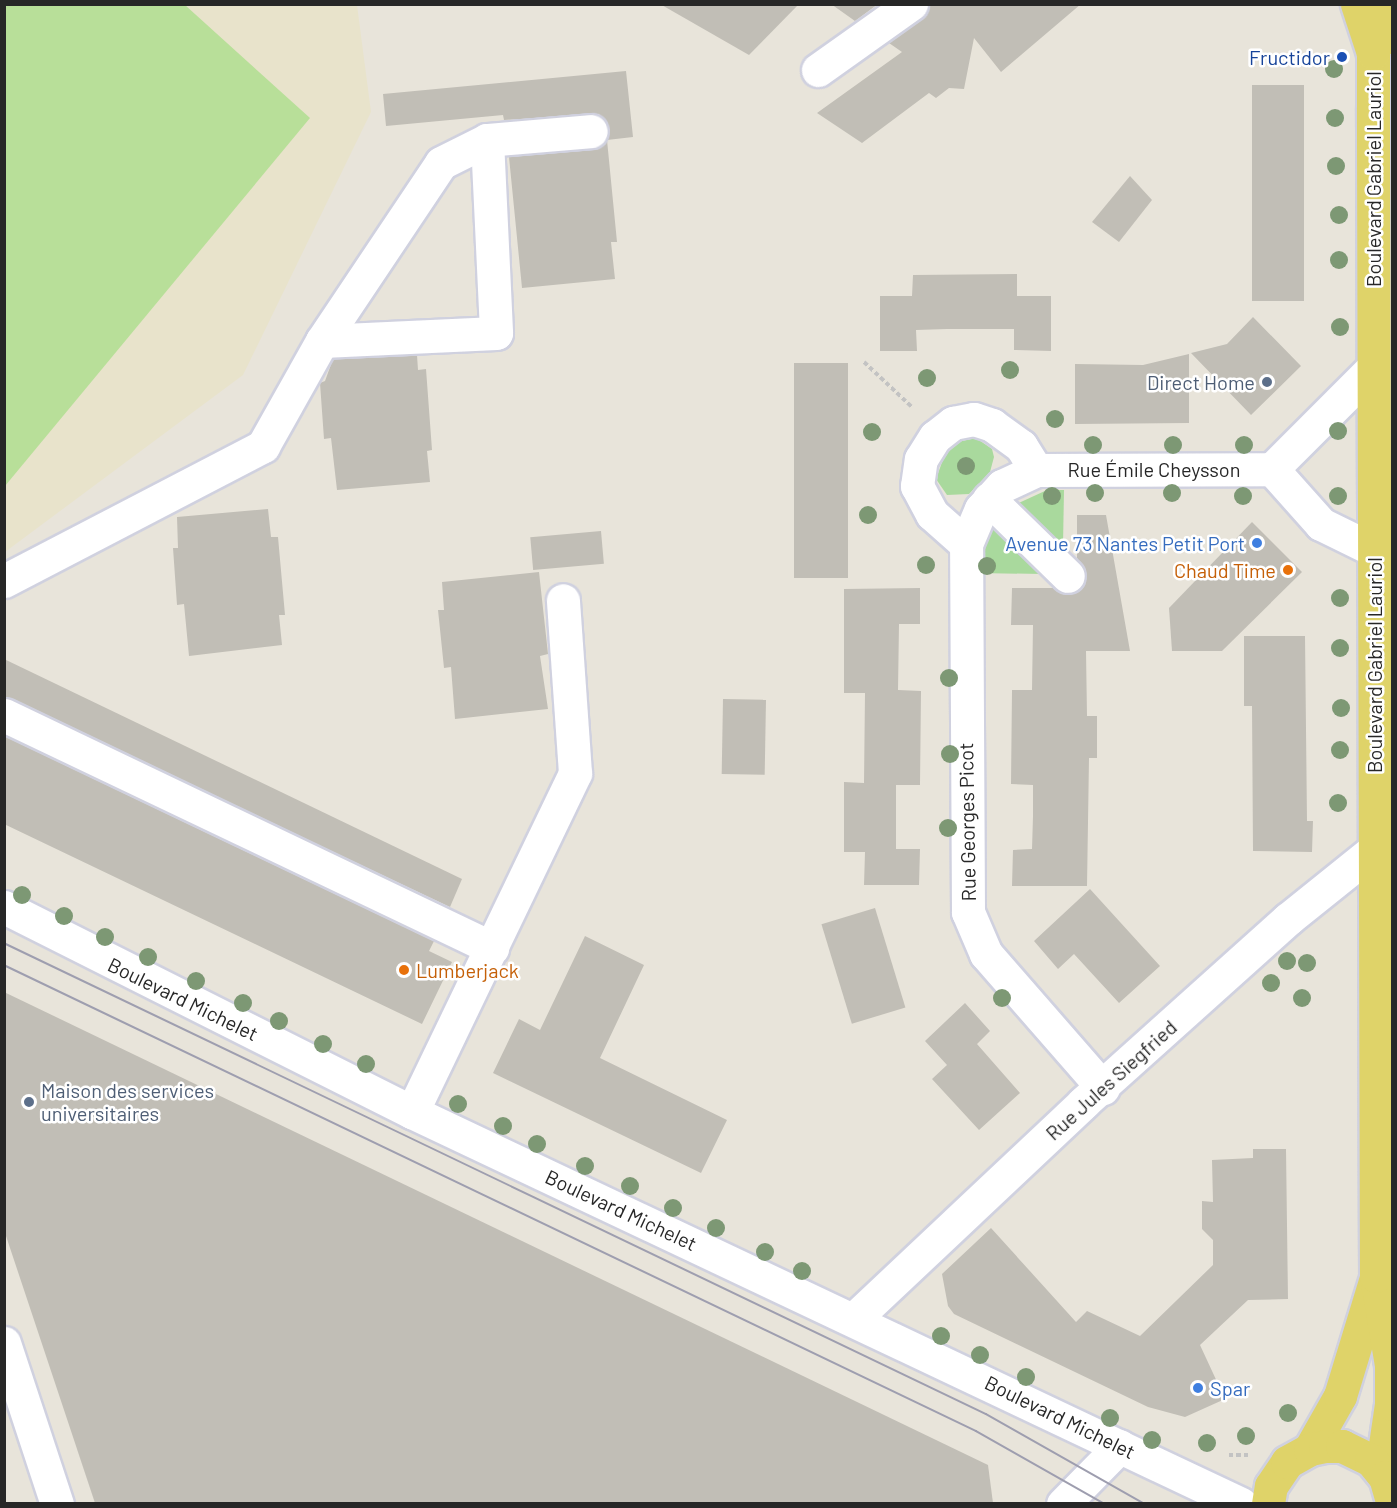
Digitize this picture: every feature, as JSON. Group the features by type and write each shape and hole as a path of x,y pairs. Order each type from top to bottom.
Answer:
{"main road":[{"name":"Boulevard Gabriel Lauriol","path":"1357,4 1373,53"},
{"name":"Boulevard Gabriel Lauriol","path":"1387,4 1373,53 1373,368 1380,561 1384,844 1377,1276 1392,1365 1387,1487"},
{"name":"Boulevard Gabriel Lauriol","path":"1310,1449 1340,1396 1377,1276"},
{"path":"1268,1503 1271,1486 1281,1470 1310,1449 1325,1446 1349,1449 1371,1460 1387,1487"}],"street":[{"path":"818,70 910,4"},
{"path":"4,581 263,446 322,341 441,163 487,140 591,131"},
{"path":"322,341 496,333 487,140"},
{"path":"1373,368 1272,469 1320,524 1380,561"},
{"path":"966,544 932,514 916,486 921,459 935,437 953,423 974,419 992,424 1021,446 1036,470"},
{"name":"Rue Émile Cheysson","path":"966,544 971,526 989,499 1002,486 1036,470 1272,469"},
{"path":"989,499 1068,576"},
{"name":"Rue Georges Picot","path":"966,544 968,912 986,954 1103,1088"},
{"path":"412,1112 575,773 563,600"},
{"path":"4,716 492,948"},
{"name":"Rue Jules Siegfried","path":"854,1319 1083,1103 1103,1088 1288,919 1384,844"},
{"name":"Boulevard Michelet","path":"12,915 412,1112 1241,1503"},
{"path":"4,1343 50,1502"},
{"path":"1063,1503 1120,1446"}],"path":[{"path":"864,362 919,414"}],"shaded area":[{"path":"5,5 357,5 371,112 243,375 5,552"}],"green space":[{"path":"5,4 185,5 310,118 5,486"},
{"path":"976,438 992,449 994,457 990,472 969,494 947,495 936,479 945,454 957,442"},
{"path":"1047,490 1064,490 1063,546 1056,551 1010,507"},
{"path":"997,521 1045,564 1042,574 976,573 985,541"}],"building":[{"path":"660,4 799,4 749,55"},
{"path":"831,4 878,4 855,21"},
{"path":"929,4 1081,4 1001,72 974,38 964,89 949,88 936,98 929,93 862,143 817,113 902,52 889,43 922,19"},
{"path":"626,71 633,137 607,140 617,242 611,242 615,279 522,288 509,157 601,147 610,130 599,114 504,120 503,115 386,126 383,94"},
{"path":"1252,85 1304,85 1304,301 1252,301"},
{"path":"1130,176 1152,200 1119,242 1092,222"},
{"path":"1017,274 1017,296 1051,296 1051,351 1014,350 1014,329 947,329 916,330 917,351 880,351 880,296 912,296 913,275"},
{"path":"1253,317 1301,366 1251,415 1191,353 1227,344"},
{"path":"1189,354 1189,423 1075,424 1075,364 1143,365"},
{"path":"417,355 418,370 426,369 432,450 427,451 430,482 337,490 331,438 324,439 320,383 325,381 333,359"},
{"path":"794,363 848,363 848,578 794,578"},
{"path":"268,509 271,537 278,537 285,615 279,615 282,645 189,656 184,604 177,605 173,548 178,548 177,517"},
{"path":"1077,515 1106,515 1130,651 1086,651 1087,716 1097,716 1097,758 1089,758 1087,886 1012,886 1013,850 1032,849 1033,785 1011,784 1012,690 1032,690 1033,625 1011,625 1012,588 1053,588 1064,594 1082,589 1086,572 1077,558"},
{"path":"1252,522 1302,572 1222,651 1172,651 1169,608"},
{"path":"601,531 604,564 533,570 530,537"},
{"path":"539,572 548,654 540,656 548,709 455,719 451,667 444,668 438,610 444,610 442,582"},
{"path":"920,588 920,624 899,624 898,690 921,691 920,785 896,785 896,849 920,849 919,885 864,885 865,852 844,852 844,782 864,783 865,693 844,693 844,589"},
{"path":"1244,636 1305,636 1307,821 1313,821 1312,852 1253,851 1252,706 1244,706"},
{"path":"4,659 462,879 450,907 4,697"},
{"path":"723,699 766,700 765,775 722,774"},
{"path":"4,736 434,941 429,951 452,962 422,1024 4,824"},
{"path":"1090,889 1160,966 1119,1003 1074,954 1058,969 1034,941"},
{"path":"875,908 905,1007 852,1024 821,924"},
{"path":"585,936 644,965 600,1058 727,1120 701,1173 493,1073 519,1019 540,1030"},
{"path":"4,992 988,1465 993,1503 95,1503 4,1230"},
{"path":"965,1003 990,1031 977,1044 1020,1093 979,1130 932,1079 947,1065 925,1041"},
{"path":"1253,1149 1286,1149 1288,1299 1248,1300 1200,1345 1225,1399 1185,1417 1148,1407 954,1314 948,1306 942,1274 991,1228 1076,1322 1087,1311 1140,1336 1213,1265 1213,1240 1202,1229 1202,1201 1213,1202 1212,1160 1253,1158"}],"tram line":[{"path":"4,943 986,1414 1145,1504"},
{"path":"4,965 976,1431 1105,1504"}],"place":[{"name":"Fructidor","path":"1342,57"},
{"name":"Direct Home","path":"1267,382"},
{"name":"Avenue 73 Nantes Petit Port","path":"1257,543"},
{"name":"Chaud Time","path":"1288,570"},
{"name":"Lumberjack","path":"404,970"},
{"name":"Maison des services universitaires","path":"29,1102"},
{"name":"Spar","path":"1198,1388"}]}
